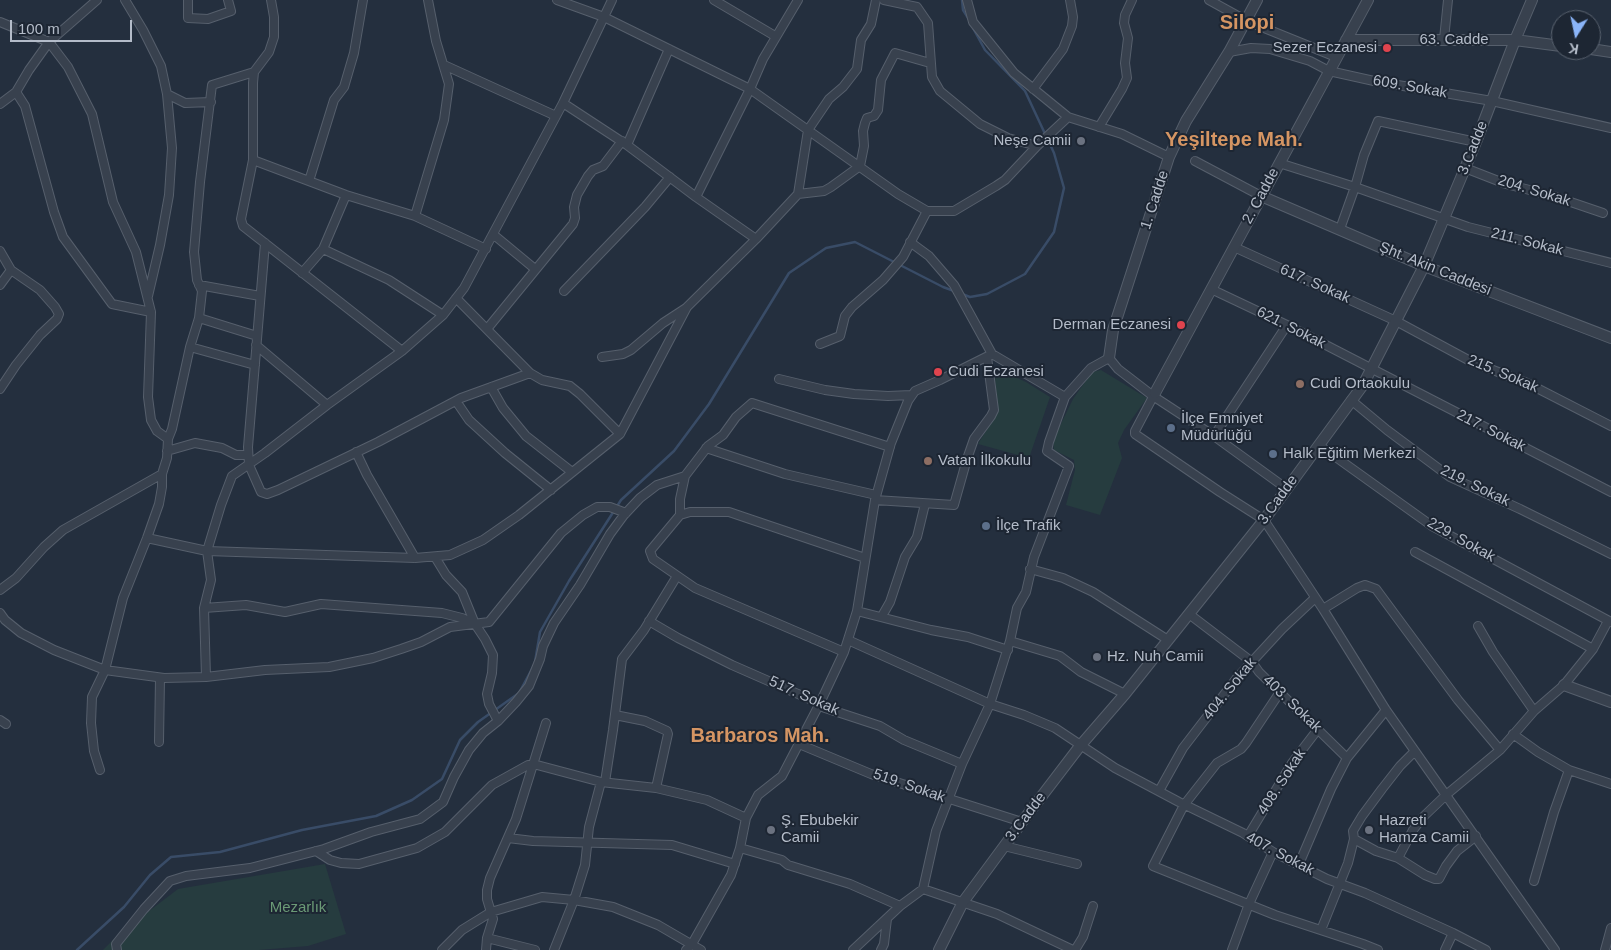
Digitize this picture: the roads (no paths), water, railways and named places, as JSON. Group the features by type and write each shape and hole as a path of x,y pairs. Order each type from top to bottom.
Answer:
{"street":[{"path":"0,104 16,92 29,70 50,42 97,0"},
{"path":"125,0 144,30 161,66 167,94 172,148 169,195 148,298"},
{"path":"188,0 188,18 208,18 231,11 228,0"},
{"path":"271,0 274,17 274,37 269,52 254,72 253,160 241,219 243,226 402,351"},
{"path":"309,182 334,100 344,87 354,54 363,0"},
{"path":"414,216 444,120 449,84 436,42 428,0"},
{"path":"557,0 604,18 750,88 898,194 927,211 954,211 996,186 1005,180 1068,117"},
{"path":"206,677 204,608 211,580 207,551 220,505 232,476 402,351 443,315 464,288 494,235 563,103 612,0"},
{"path":"714,0 775,36"},
{"path":"696,197 763,59 798,0"},
{"path":"602,357 623,354 631,350 663,323 688,307 798,194 808,130 829,99 843,87 857,69 861,40 871,24 876,0"},
{"path":"884,0 917,7 928,23 932,77 940,91 980,124 1008,138 1037,146"},
{"path":"967,0 973,22 1014,73 1068,117 1122,134 1169,157"},
{"path":"1033,88 1063,49 1072,26 1073,17 1070,0"},
{"path":"1099,127 1122,90 1127,78 1125,63 1128,38 1124,23 1125,15 1132,0"},
{"path":"1208,0 1247,20 1336,57"},
{"name":"1. Cadde","path":"1109,358 1113,330 1169,157 1186,121 1230,52 1257,0"},
{"name":"2. Cadde","path":"1154,394 1368,0"},
{"path":"1444,39 1448,0"},
{"name":"3.Cadde","path":"939,950 963,902 1004,846 1080,746 1125,694 1264,520 1362,385 1424,266 1476,142 1532,0"},
{"path":"0,22 50,42 68,67 92,114 113,202 136,252 148,298 151,312 148,397 151,420 157,431 168,439"},
{"name":"63. Cadde","path":"1346,40 1515,40 1551,45"},
{"name":"609. Sokak","path":"1230,52 1251,48 1270,49 1310,61 1329,71 1374,81 1492,101 1611,128"},
{"path":"487,330 573,224 577,195 588,176 594,170 603,166 624,143 669,49"},
{"path":"798,194 824,191 860,166 864,146 863,131 865,123 867,118 874,116 878,110 881,80 895,53 930,63"},
{"path":"444,65 556,116"},
{"path":"100,770 94,751 91,724 92,697 104,670 123,598 159,504 162,474 167,458 168,439 190,347 199,318 202,291 197,280 194,252 200,182 212,85 254,72"},
{"path":"16,92 25,106 54,212 63,237 112,304 151,312"},
{"path":"167,94 185,103 211,102"},
{"path":"563,103 624,143 756,239"},
{"path":"1340,230 1364,155 1378,122 1476,142"},
{"path":"253,160 346,196 414,216 486,249"},
{"path":"1195,161 1261,196"},
{"name":"211. Sokak","path":"1279,162 1468,227 1611,262"},
{"name":"204. Sokak","path":"1465,168 1506,184 1553,196 1603,214"},
{"path":"564,291 645,207 670,177"},
{"path":"302,273 322,249 346,196"},
{"name":"Şht. Akin Caddesi","path":"1261,196 1424,266 1611,338"},
{"path":"820,344 840,336 845,316 852,307 883,280 903,256 927,211"},
{"path":"494,235 536,269"},
{"path":"706,448 786,474 875,498 924,504 954,505 974,439 994,410 989,355 970,313 954,285 929,256 910,242"},
{"path":"265,243 248,455 249,465 261,492 267,494 356,452 456,401 530,373"},
{"name":"617. Sokak","path":"1234,248 1396,321"},
{"path":"322,249 389,280 443,315"},
{"path":"0,251 12,270 40,290 59,314 57,319 40,335 16,365 0,389"},
{"path":"0,284 12,270"},
{"path":"199,285 260,296"},
{"name":"621. Sokak","path":"1211,289 1287,325 1371,369"},
{"path":"456,298 530,373 542,380 570,386 620,434"},
{"path":"147,538 207,551 415,558 450,555 483,540 519,515 620,434 688,307"},
{"path":"199,318 257,336"},
{"name":"215. Sokak","path":"1396,321 1472,362 1527,383 1611,426"},
{"path":"1214,436 1287,325"},
{"path":"256,345 327,405"},
{"path":"190,347 255,365"},
{"path":"989,355 1064,397"},
{"path":"689,947 731,875 740,848 746,818 758,794 782,776 819,706 844,652 857,611 875,498 890,447 911,395 915,391 989,355"},
{"path":"853,950 900,906 923,889 936,831 962,764 990,704 1008,650 1017,608 1026,592 1034,557 1069,466 1047,451 1064,397 1091,368 1109,358 1118,370 1287,489"},
{"name":"217. Sokak","path":"1371,369 1611,492"},
{"path":"779,379 825,390 854,394 911,395"},
{"path":"491,387 503,408 526,436 572,472"},
{"path":"1154,394 1135,434 1264,520 1323,609 1386,710 1476,836 1551,949"},
{"name":"219. Sokak","path":"1351,400 1450,477 1611,554"},
{"path":"456,401 469,420 498,447 551,490"},
{"path":"680,515 680,499 685,476 706,448 723,435 736,417 752,403 890,447"},
{"path":"167,451 195,443 222,448 236,455 248,455"},
{"name":"229. Sokak","path":"1319,445 1432,526 1610,622"},
{"path":"356,452 367,475 415,558"},
{"path":"0,590 16,578 44,547 63,530 162,474"},
{"path":"117,950 116,944 144,909 170,881 186,876 250,868 316,850 371,832 420,819 443,802 469,750 529,686 543,646 554,623 580,585 610,534 640,498 657,485 685,476"},
{"path":"882,616 890,602 905,557 917,537 924,504"},
{"path":"0,613 5,620 21,633 54,650 104,670 160,678 206,677 265,670 329,667 373,658 401,649 421,642 450,627 489,622 561,533 584,514 597,507 610,507 626,513"},
{"path":"844,652 695,588 653,559 650,551 680,515 690,512 729,512 865,558"},
{"path":"1415,552 1593,649"},
{"path":"435,557 446,575 462,592 475,624 493,655 492,673 486,694 497,719"},
{"path":"1030,569 1062,578 1093,592 1168,640"},
{"path":"554,950 585,866 589,827 603,782 615,715 622,659 649,621 677,576"},
{"path":"1323,609 1357,588 1365,585 1376,589 1458,700 1500,750"},
{"name":"404. Sokak","path":"1158,791 1183,748 1236,679 1282,629 1315,598"},
{"path":"204,608 246,605 285,612 321,604 372,607 442,613 462,618 475,624"},
{"path":"857,611 931,630 968,637 1008,650"},
{"name":"403. Sokak","path":"1189,614 1252,662 1259,672 1347,758"},
{"name":"517. Sokak","path":"649,621 732,665 814,700 819,706 880,726 904,740 962,764"},
{"path":"1398,858 1413,830 1424,816 1500,750 1534,711 1564,685 1593,649 1610,622"},
{"path":"1478,626 1493,652 1534,711"},
{"name":"407. Sokak","path":"848,640 990,704 1055,728 1115,768 1184,805 1248,836 1273,852 1327,879 1365,893 1486,950"},
{"path":"1010,641 1060,656 1081,672 1125,694"},
{"path":"159,742 160,678"},
{"path":"1564,685 1611,702"},
{"path":"1280,692 1241,749 1217,763 1184,805 1153,866 1274,914 1378,950"},
{"path":"1299,864 1331,789 1347,758 1386,710"},
{"path":"615,715 645,721 667,731 668,734 656,788"},
{"path":"486,950 487,938 493,919 487,899 490,878 516,819 546,723"},
{"name":"408. Sokak","path":"1248,836 1292,763 1318,729"},
{"path":"1513,734 1538,752 1569,770 1611,784"},
{"name":"519. Sokak","path":"799,744 871,774 1022,822"},
{"path":"1321,930 1348,863 1354,839 1353,831 1362,816 1396,772 1416,751"},
{"path":"316,850 330,860 359,864 417,848 445,832 492,785 528,765 537,764 603,782 656,788 707,800 746,818"},
{"path":"1534,881 1554,812 1569,770"},
{"path":"1354,839 1376,851 1398,858 1425,875 1439,879 1457,851 1476,836"},
{"path":"508,838 533,841 672,845 735,864"},
{"path":"1004,846 1077,864"},
{"path":"740,848 782,860 788,865 850,884 900,906"},
{"path":"1232,950 1248,904 1273,852"},
{"path":"923,889 997,914 1074,950 1083,936 1093,906"},
{"path":"442,950 462,930 491,912 542,897 574,900 612,907 658,925 689,947 701,950"},
{"path":"881,950 884,944 887,919"},
{"path":"1605,950 1611,928"},
{"path":"1445,950 1453,933"},
{"path":"487,938 535,950"}],"waterway":[{"path":"962,0 963,10 970,21"},
{"path":"962,294 970,297 987,294 1025,274 1054,232 1064,188 1054,153 1025,91 985,50 973,28"},
{"path":"535,662 540,632 569,581 621,500 674,451 709,404 789,273 826,248 855,242 954,291"},
{"path":"77,950 124,907 150,875 171,857 220,852 302,830 376,816 412,800 442,779 460,740 478,722 519,693 533,667"}],"place":[{"name":"Sezer Eczanesi","path":"1387,48"},
{"name":"Neşe Camii","path":"1081,141"},
{"name":"Derman Eczanesi","path":"1181,325"},
{"name":"Cudi Eczanesi","path":"938,372"},
{"name":"Cudi Ortaokulu","path":"1300,384"},
{"name":"İlçe Emniyet Müdürlüğü","path":"1171,428"},
{"name":"Halk Eğitim Merkezi","path":"1273,454"},
{"name":"Vatan İlkokulu","path":"928,461"},
{"name":"İlçe Trafik","path":"986,526"},
{"name":"Hz. Nuh Camii","path":"1097,657"},
{"name":"Ş. Ebubekir Camii","path":"771,830"},
{"name":"Hazreti Hamza Camii","path":"1369,830"}],"district":[{"name":"Silopi","path":"1247,23"},
{"name":"Yeşiltepe Mah.","path":"1234,140"},
{"name":"Barbaros Mah.","path":"760,736"}],"park label":[{"name":"Mezarlık","path":"298,908"}]}
